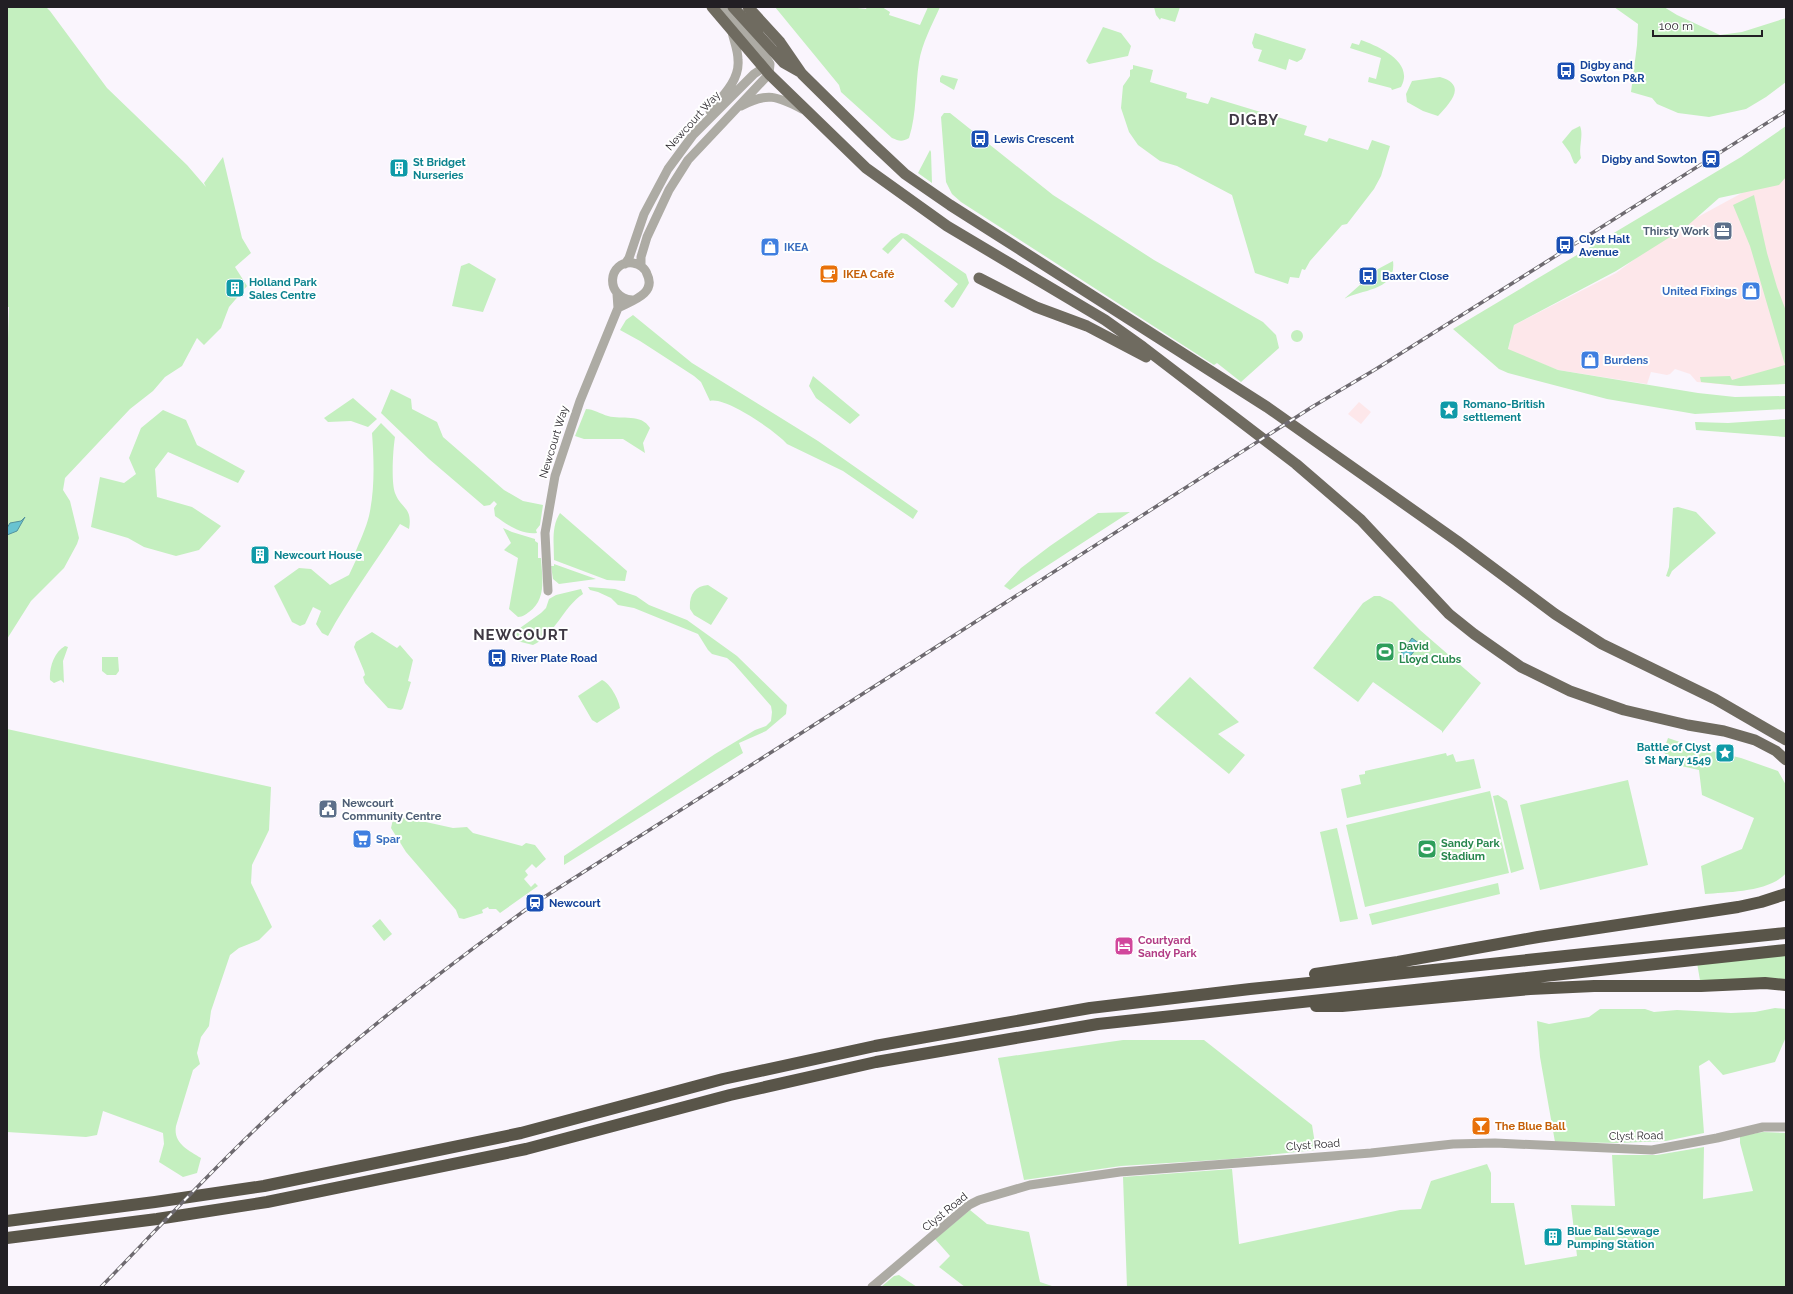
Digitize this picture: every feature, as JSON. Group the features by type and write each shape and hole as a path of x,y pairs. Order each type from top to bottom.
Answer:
{"highway":[{"path":"1250,989 1274,980 1398,962 1538,937 1738,907 1786,894"},
{"path":"7,1221 264,1186 521,1133 723,1079 903,1040 1090,1008 1250,989 1786,933"},
{"path":"7,1238 157,1219 267,1202 526,1149 730,1095 907,1056 1098,1024 1786,950"},
{"path":"1259,1006 1342,1006 1530,989 1594,986 1701,986 1765,983 1786,984"}],"main road":[{"path":"706,7 723,21"},
{"path":"712,7 732,32 806,111 866,168 947,226 1105,320 1296,464 1361,520 1449,614 1520,667 1570,691 1624,710 1688,725 1724,731 1755,740 1776,751 1786,760"},
{"path":"733,7 784,63 802,74"},
{"path":"748,7 780,42 802,74 889,160 950,206 1267,407 1457,541 1544,607 1585,634 1602,644 1715,699 1786,740"},
{"path":"979,278 1036,307 1087,326 1172,370"}],"street":[{"path":"722,7 767,68 784,63"},
{"path":"693,135 733,82 737,72 739,60 732,32"},
{"name":"Newcourt Way","path":"641,266 641,257 647,237 669,190 688,160 734,109 767,68"},
{"name":"Newcourt Way","path":"625,264 629,258 644,214 668,169 693,135 767,68"},
{"path":"734,109 752,100 765,97 777,97 806,111"},
{"path":"618,308 643,296 649,286 647,274 641,266 631,263 625,264 618,268 613,277 612,283 617,294 621,298 632,300"},
{"name":"Newcourt Way","path":"548,591 546,533 555,476 577,408 618,308 617,294"},
{"name":"Clyst Road","path":"872,1287 969,1205 979,1200 1030,1185 1120,1172 1371,1154 1453,1144 1496,1143 1652,1150 1717,1138 1763,1127 1786,1128"}],"shaded area":[{"path":"1786,169 1786,384 1740,386 1697,382 1690,374 1675,369 1667,375 1651,372 1647,384 1558,370 1508,350 1514,325 1616,273 1674,230"},
{"path":"1359,402 1371,412 1361,424 1348,414"}],"green space":[{"path":"7,7 46,7 107,88 187,165 206,187 204,183 223,157 242,238 251,253 235,267 247,286 229,307 221,328 204,345 197,338 182,366 165,377 153,391 130,409 65,478 63,490 70,501 79,538 77,544 64,568 31,601 7,639 7,370 9,307 7,307"},
{"path":"775,7 849,7 866,9 867,7 882,7 890,12 889,15 920,25 928,7 940,7 920,55 915,110 909,138 900,141 892,138 841,92 839,85"},
{"path":"1154,7 1180,7 1175,22 1161,18 1160,20 1156,15"},
{"path":"1614,7 1664,7 1677,15 1720,35 1742,32 1786,18 1786,82 1766,97 1746,109 1709,117 1678,113 1657,104 1652,98 1631,92 1638,24"},
{"path":"1103,27 1121,33 1131,46 1128,56 1089,64 1086,61"},
{"path":"1255,33 1306,49 1302,59 1297,62 1289,59 1286,70 1258,61 1262,50 1254,48 1252,43"},
{"path":"1361,40 1385,51 1393,56 1399,63 1403,70 1404,78 1401,87 1392,90 1391,88 1368,82 1369,77 1376,79 1381,58 1350,48 1352,43 1359,45"},
{"path":"1133,65 1153,70 1150,82 1187,93 1186,98 1208,104 1211,97 1307,126 1304,135 1327,142 1329,138 1368,150 1372,140 1390,146 1381,176 1374,189 1347,224 1342,225 1310,261 1305,270 1302,269 1299,278 1290,277 1288,284 1255,273 1232,195 1177,166 1160,161 1138,145 1129,132 1121,108 1123,86 1130,76 1130,70 1133,69"},
{"path":"942,75 958,79 954,90 940,82"},
{"path":"1440,77 1448,80 1455,89 1451,100 1438,116 1423,111 1407,102 1406,94 1412,81"},
{"path":"944,113 950,113 1053,195 1154,260 1263,322 1276,335 1279,348 1241,382 1217,363 1214,365 961,202 952,194 946,182 941,117"},
{"path":"1580,126 1581,158 1576,164 1562,142 1572,130"},
{"path":"1786,126 1786,177 1779,185 1719,198 1686,227 1616,271 1514,325 1508,349 1558,370 1698,393 1735,397 1785,396 1786,409 1695,414 1607,399 1508,373 1499,369 1453,329 1741,157"},
{"path":"930,150 931,152 932,183 918,173"},
{"path":"1754,195 1767,253 1786,311 1786,384 1740,386 1701,382 1700,377 1730,376 1732,380 1785,365 1750,246 1733,205"},
{"path":"901,233 907,234 966,274 969,283 954,307 952,308 944,301 958,284 903,238 888,254 882,249 892,239"},
{"path":"1393,261 1393,271 1390,278 1384,284 1377,288 1344,299 1378,269"},
{"path":"469,263 496,279 483,312 452,306 461,266"},
{"path":"633,315 692,363 818,441 918,511 913,519 843,471 787,444 762,424 738,409 717,401 710,401 701,382 694,376 640,341 620,330 626,320"},
{"path":"1295,330 1299,330 1303,336 1299,342 1295,342 1291,338 1291,334"},
{"path":"813,376 860,415 850,424 816,398 809,386"},
{"path":"391,389 411,399 412,409 437,422 443,437 504,490 523,501 543,505 540,525 536,530 537,533 520,531 495,516 494,508 497,504 494,501 490,505 484,506 429,459 381,413"},
{"path":"353,398 377,419 368,427 351,421 328,422 324,418"},
{"path":"586,409 613,417 642,420 650,428 643,443 645,453 623,439 584,439 575,436"},
{"path":"163,410 186,420 197,445 245,471 238,483 168,452 155,469 157,497 192,507 221,526 199,550 176,556 144,547 128,538 91,527 100,477 124,483 136,474 129,458 141,428"},
{"path":"1786,419 1786,437 1696,430 1695,422 1728,423"},
{"path":"381,423 395,437 393,465 394,488 397,498 408,512 410,522 409,529 400,524 354,593 328,636 322,633 316,624 321,611 313,607 305,624 300,626 292,622 274,586 299,568 311,569 330,585 349,575 356,560 364,561 364,557 355,553 366,525 371,506 374,474 372,433"},
{"path":"1678,507 1696,512 1716,533 1672,571 1669,577 1666,576 1669,567 1673,508"},
{"path":"1130,512 1010,590 1004,586 1021,568 1098,513"},
{"path":"560,513 627,571 625,581 607,580 554,560 554,530"},
{"path":"503,528 535,539 538,543 538,558 541,558 542,587 539,601 535,607 520,617 509,609 518,558 504,550 511,543"},
{"path":"554,564 596,579 559,584 553,579 551,566 554,566"},
{"path":"708,585 728,598 711,625 694,615 690,609 690,600 693,592 699,587"},
{"path":"588,587 615,589 636,596 649,605 687,620 737,656 787,705 786,714 766,731 739,743 743,753 564,865 564,856 715,754 755,730 766,726 771,721 772,712 771,706 734,664 727,658 712,654 698,634 634,608 618,605 611,598 590,590"},
{"path":"581,589 583,594 570,606 553,628 541,640 533,645 517,641 515,635 520,628 546,608 549,599 556,595"},
{"name":"David Lloyd Clubs","path":"1374,596 1380,596 1392,602 1420,630 1481,683 1442,733 1442,731 1373,682 1358,702 1313,668 1363,603"},
{"path":"372,632 397,648 400,645 413,660 408,681 411,682 403,708 401,710 388,708 365,683 363,677 365,675 364,671 354,647 356,642"},
{"path":"65,646 68,647 63,661 64,683 61,680 54,683 50,680 51,666 55,656"},
{"path":"102,657 118,657 119,671 116,675 107,675 102,671"},
{"path":"1190,677 1239,722 1218,734 1245,755 1229,774 1155,713"},
{"path":"602,680 614,692 620,708 597,723 592,720 578,696"},
{"path":"7,729 271,787 269,830 252,865 251,883 272,927 259,940 239,948 230,955 211,1011 209,1026 201,1037 197,1053 200,1064 193,1070 176,1126 177,1137 182,1145 201,1158 197,1173 183,1177 159,1162 164,1144 163,1133 103,1111 97,1135 86,1137 7,1132"},
{"path":"1668,738 1695,747 1741,758 1778,771 1786,785 1786,873 1779,879 1770,884 1748,890 1705,894 1701,866 1742,849 1754,818 1702,795 1699,770 1681,766 1663,752"},
{"path":"1446,753 1447,756 1453,754 1456,762 1474,759 1481,788 1347,818 1341,789 1361,784 1359,775 1365,774 1365,771"},
{"path":"1628,780 1648,865 1540,890 1520,805"},
{"name":"Sandy Park Stadium","path":"1490,791 1509,873 1365,907 1346,825"},
{"name":"Sandy Park Stadium","path":"1498,795 1507,801 1524,869 1511,873 1493,796"},
{"path":"394,815 453,828 467,827 473,833 522,846 526,843 535,845 546,859 536,868 532,864 525,871 528,875 524,879 531,887 535,883 538,886 500,913 496,909 489,909 488,907 482,910 483,913 464,919 459,918 456,910 406,852 391,828"},
{"path":"1337,828 1358,919 1340,922 1320,832"},
{"name":"Sandy Park Stadium","path":"1498,883 1500,894 1372,925 1369,914"},
{"path":"380,919 392,934 384,941 372,926"},
{"path":"1786,955 1786,985 1701,986 1697,963"},
{"path":"1775,1008 1786,1009 1786,1037 1775,1062 1723,1075 1709,1060 1699,1066 1704,1133 1666,1141 1619,1143 1555,1142 1540,1057 1537,1021 1549,1024 1589,1017 1600,1009 1645,1009 1654,1012 1677,1010 1731,1013 1755,1012"},
{"path":"1123,1040 1204,1040 1312,1125 1316,1150 1231,1159 1121,1166 1024,1180 998,1058"},
{"path":"1763,1132 1786,1133 1786,1287 1127,1287 1123,1177 1232,1169 1239,1244 1400,1210 1421,1209 1431,1181 1487,1164 1491,1173 1491,1203 1514,1203 1525,1265 1577,1256 1571,1205 1615,1206 1612,1155 1657,1155 1704,1147 1703,1199 1753,1191 1740,1143 1740,1136"},
{"path":"970,1210 987,1224 1029,1232 1040,1282 1055,1287 965,1287 939,1267 950,1256 935,1239"},
{"path":"899,1275 917,1287 881,1287 894,1276"}],"water":[{"path":"25,517 17,531 7,535 7,528 10,523 21,521"},
{"path":"1412,638 1420,644 1407,660 1400,655"}],"railway":[{"path":"101,1287 233,1151 316,1074 451,965 535,903 1312,407 1376,369 1786,111"}],"place":[{"name":"Digby and Sowton P&R","path":"1566,71"},
{"name":"Lewis Crescent","path":"980,139"},
{"name":"Digby and Sowton","path":"1711,159"},
{"name":"St Bridget Nurseries","path":"399,168"},
{"name":"Thirsty Work","path":"1723,231"},
{"name":"Clyst Halt Avenue","path":"1565,245"},
{"name":"IKEA","path":"770,247"},
{"name":"IKEA Café","path":"829,274"},
{"name":"Baxter Close","path":"1368,276"},
{"name":"Holland Park Sales Centre","path":"235,288"},
{"name":"United Fixings","path":"1751,291"},
{"name":"Burdens","path":"1590,360"},
{"name":"Romano-British settlement","path":"1449,410"},
{"name":"Newcourt House","path":"260,555"},
{"name":"David Lloyd Clubs","path":"1385,652"},
{"name":"River Plate Road","path":"497,658"},
{"name":"Battle of Clyst St Mary 1549","path":"1725,753"},
{"name":"Newcourt Community Centre","path":"328,809"},
{"name":"Spar","path":"362,839"},
{"name":"Sandy Park Stadium","path":"1427,849"},
{"name":"Newcourt","path":"535,903"},
{"name":"Courtyard Sandy Park","path":"1124,946"},
{"name":"The Blue Ball","path":"1481,1126"},
{"name":"Blue Ball Sewage Pumping Station","path":"1553,1237"}],"district":[{"name":"DIGBY","path":"1254,120"},
{"name":"NEWCOURT","path":"521,635"}]}
